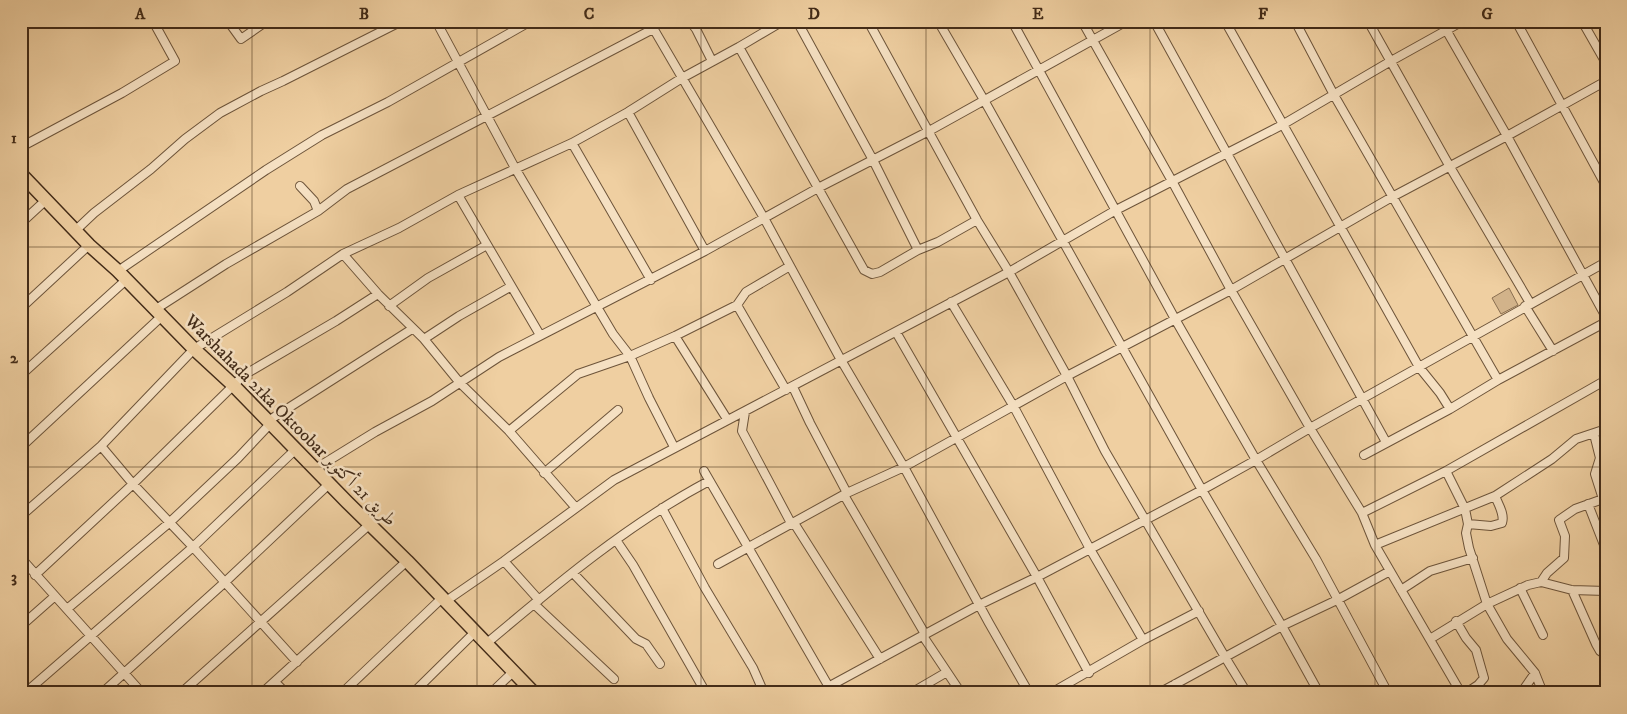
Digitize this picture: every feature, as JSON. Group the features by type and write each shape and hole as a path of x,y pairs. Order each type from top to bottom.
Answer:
{"main road":[{"name":"Warshahada 21ka Oktoobar طريق 21 أكتوبر","path":"21,174 407,560 476,630 534,693"}],"street":[{"path":"21,148 122,93 175,61 153,21"},
{"path":"228,21 241,39 267,21"},
{"path":"76,230 94,213 151,170 186,139 220,113 261,90 283,81 402,21"},
{"path":"436,21 515,168 613,334 630,356 648,398 674,447"},
{"path":"21,375 122,275 266,170 322,136 365,115 531,21"},
{"path":"649,21 764,218 841,360 904,466 978,605 1029,693"},
{"path":"690,21 712,61"},
{"path":"21,516 101,446 194,349 287,292 343,254 399,228 458,195 572,143 783,21"},
{"path":"797,21 873,160 918,250"},
{"path":"868,21 977,220 1009,272 1067,376 1105,450 1145,521 1247,693"},
{"path":"938,21 1202,490 1282,626 1318,693"},
{"path":"1012,21 1040,69 1175,319 1256,460 1316,559 1388,693"},
{"path":"1082,21 1231,290 1362,514 1375,544 1461,693"},
{"path":"316,469 460,383 499,357 651,280 818,188 929,131 1127,21"},
{"path":"1154,21 1386,442"},
{"path":"1225,21 1419,367 1450,408"},
{"path":"1295,21 1334,95 1498,380"},
{"path":"1368,21 1553,351"},
{"path":"1441,21 1507,136 1606,317"},
{"path":"342,693 444,599 504,560 614,480 1009,272 1116,210 1282,125 1390,61 1464,21"},
{"path":"1516,21 1606,186"},
{"path":"1582,21 1606,63"},
{"path":"21,447 159,312 226,264 318,212 347,189 653,29"},
{"path":"739,47 779,122 864,270 872,274 880,272 977,220"},
{"path":"718,564 1231,290 1342,228 1392,197 1606,81"},
{"path":"628,112 705,251"},
{"path":"572,143 651,280"},
{"path":"300,186 314,201 318,212"},
{"path":"458,195 510,287 540,335"},
{"path":"21,223 46,200"},
{"path":"21,308 90,245"},
{"path":"389,306 428,278 487,245"},
{"path":"343,254 389,306 424,339 460,383 509,431 576,508"},
{"path":"816,693 978,605 1037,577 1202,490 1606,262"},
{"path":"509,431 578,374 630,356 737,305 746,292 790,266"},
{"path":"424,339 459,316 510,287"},
{"path":"35,575 133,484 244,375 378,294"},
{"path":"952,302 1014,407 1090,549 1143,640"},
{"path":"737,305 810,423 846,494 924,635 961,693"},
{"path":"1364,455 1606,322"},
{"path":"67,609 169,523 238,458 269,422 412,329"},
{"path":"896,332 1037,577 1089,673"},
{"path":"675,336 727,419"},
{"path":"1362,514 1446,471 1606,380"},
{"path":"544,473 618,410"},
{"path":"745,412 742,431 793,524 880,659"},
{"path":"1375,544 1495,496 1552,459 1576,440 1606,428"},
{"path":"1541,582 1547,573 1564,558 1565,536 1560,520 1575,509 1602,499 1595,474 1600,458 1594,434"},
{"path":"101,446 133,484 193,547 296,662"},
{"path":"25,693 193,547 296,449"},
{"path":"704,471 829,687"},
{"path":"1446,471 1465,509 1469,548 1487,604 1507,639 1535,672 1543,693"},
{"path":"488,643 536,602 616,540 662,508 709,482"},
{"path":"102,693 224,583 329,484"},
{"path":"1468,524 1491,526 1502,523 1504,519 1503,514 1495,496"},
{"path":"1588,504 1606,550"},
{"path":"662,508 705,588 753,668 764,693"},
{"path":"181,693 370,524"},
{"path":"616,540 633,565 706,693"},
{"path":"21,558 142,693"},
{"path":"1401,590 1430,571 1473,558"},
{"path":"262,693 407,560"},
{"path":"504,560 536,602 614,679"},
{"path":"1159,693 1282,626 1337,600 1390,571"},
{"path":"573,573 636,638 646,644 660,664"},
{"path":"1430,639 1456,621 1487,604 1520,588 1541,582 1572,590 1606,592"},
{"path":"1520,588 1543,635"},
{"path":"1572,590 1596,644 1600,651 1606,655"},
{"path":"21,626 55,596"},
{"path":"1052,693 1143,640 1199,611"},
{"path":"1456,621 1476,650 1484,678 1478,685 1466,693"},
{"path":"413,693 476,630"},
{"path":"491,693 514,671"},
{"path":"912,693 947,672"},
{"path":"1521,693 1535,672"},
{"path":"275,682 286,693"},
{"path":"1175,684 1180,693"}],"shaded area":[{"path":"1509,288 1518,305 1501,314 1492,298"}]}
